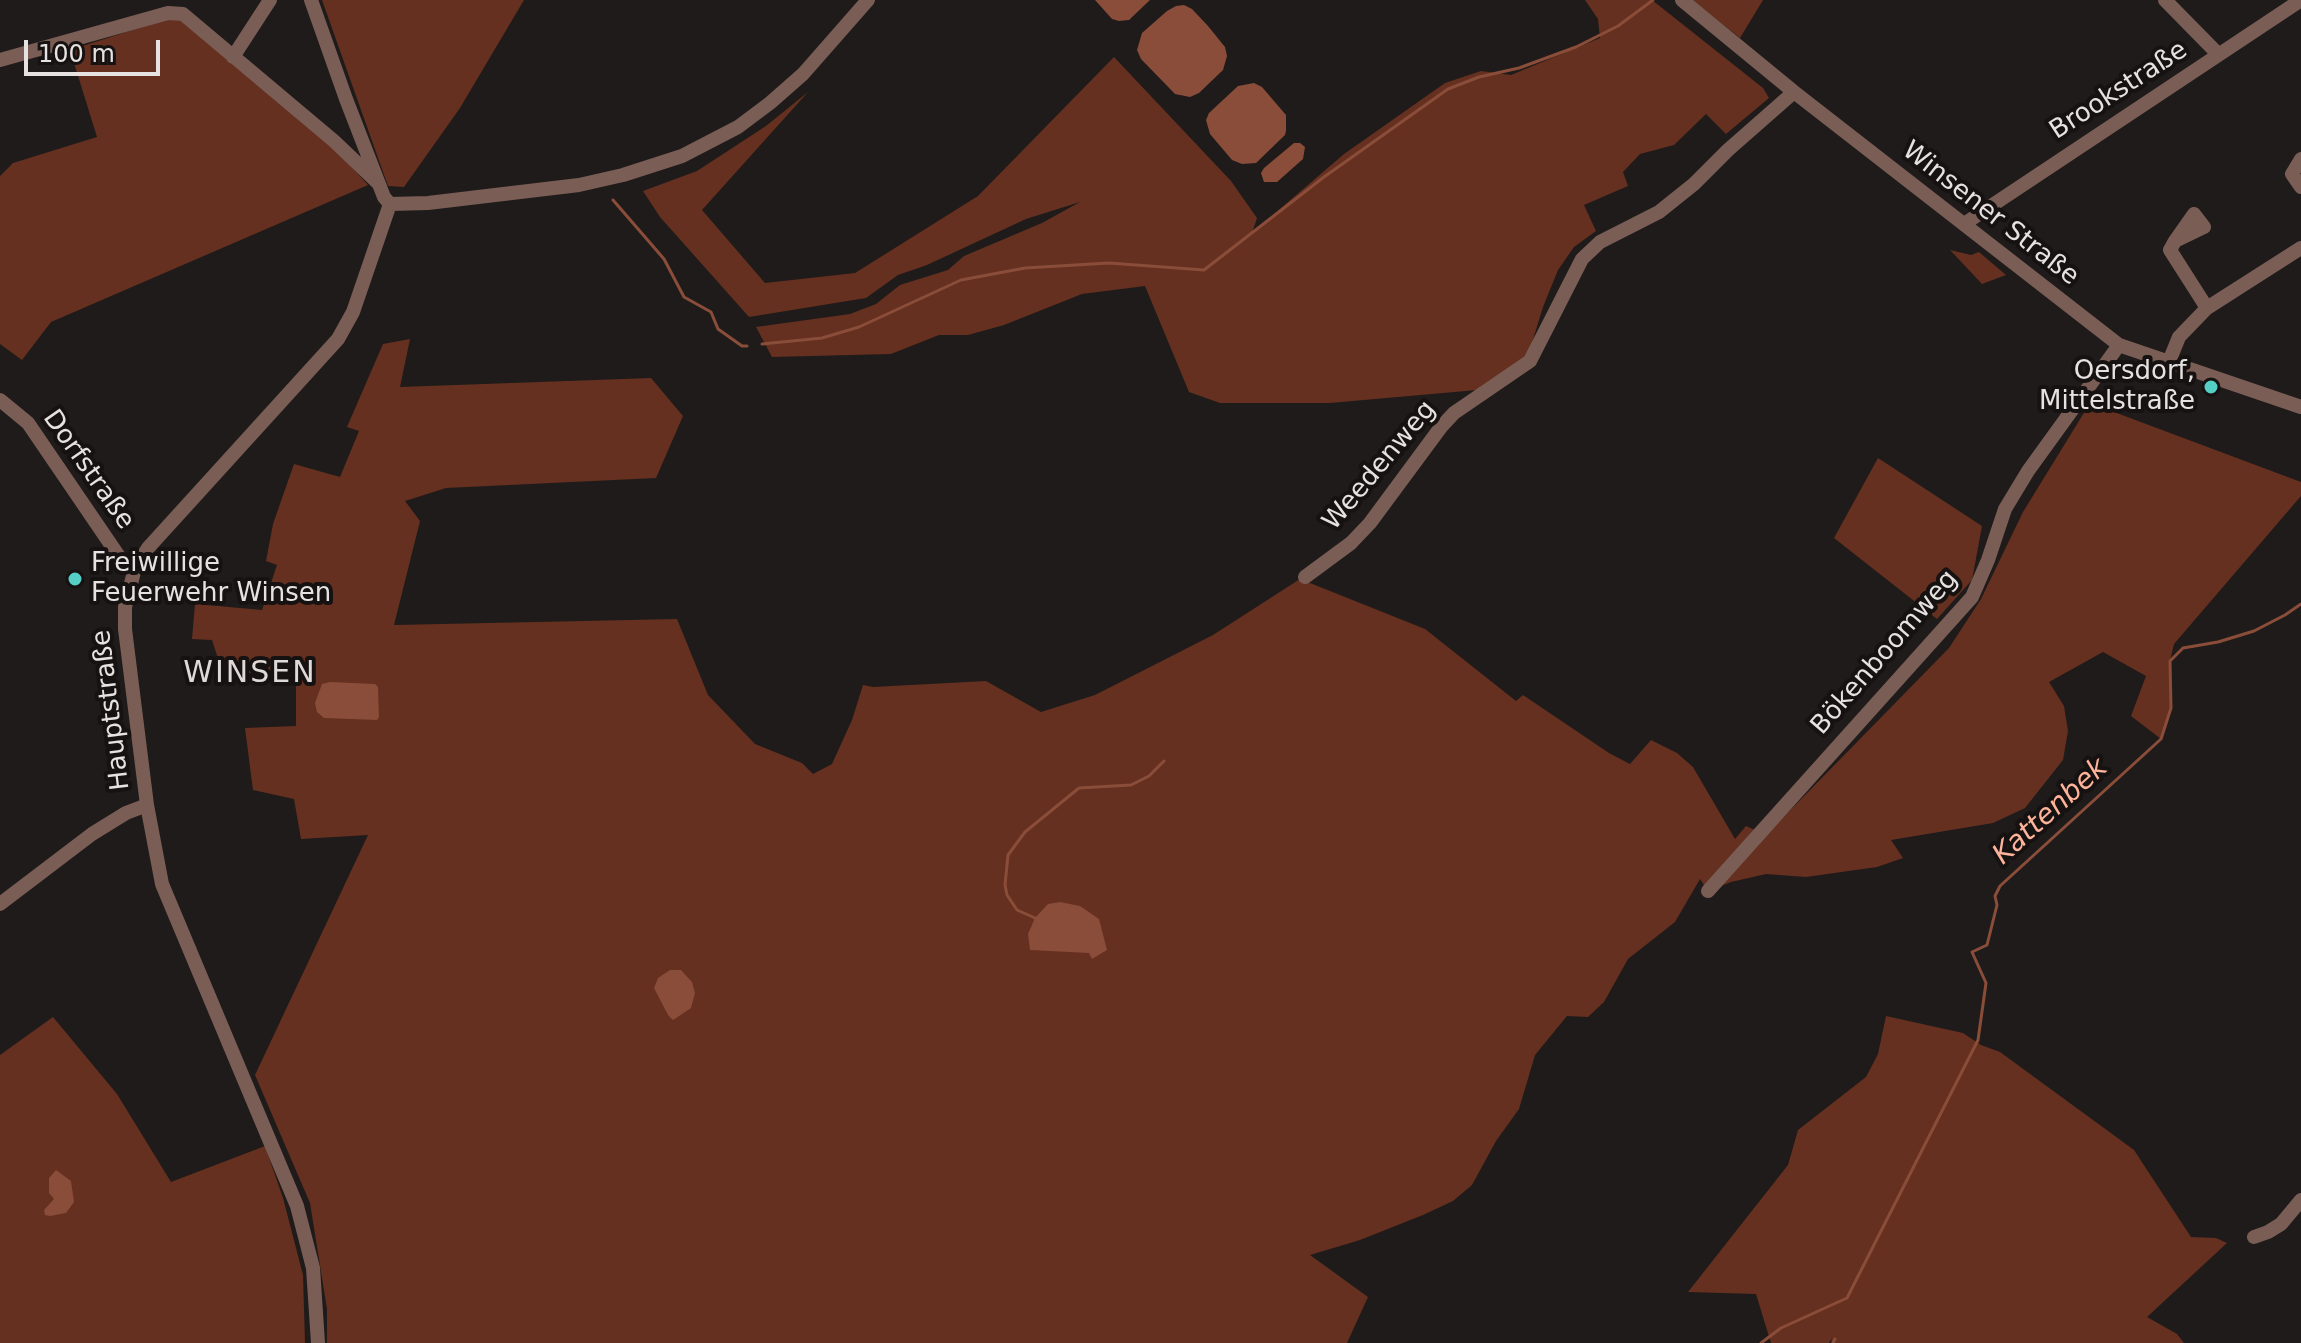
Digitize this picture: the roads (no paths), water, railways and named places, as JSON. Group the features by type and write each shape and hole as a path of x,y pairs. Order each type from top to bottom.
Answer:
{"street":[{"path":"233,57 270,0"},
{"path":"311,0 379,184 390,204 416,205 579,185 682,156 738,127 770,103 803,74 868,0"},
{"name":"Winsener Straße","path":"1682,0 1794,92 2119,345 2301,407"},
{"path":"2165,0 2218,54"},
{"name":"Brookstraße","path":"1964,224 2301,0"},
{"path":"0,60 168,13 183,14 334,141 379,184"},
{"name":"Weedenweg","path":"1305,577 1351,543 1370,523 1454,413 1530,361 1582,259 1600,242 1659,212 1794,92"},
{"path":"2300,161 2292,174 2301,187"},
{"name":"Hauptstraße","path":"318,1343 313,1268 297,1206 162,884 147,805 125,629 125,607 135,568 164,529 338,339 353,312 390,204"},
{"path":"2175,241 2170,250 2207,308"},
{"path":"2168,364 2179,337 2207,308 2301,248"},
{"name":"Bökenboomweg","path":"1708,891 1972,597 2005,509 2028,471 2119,345"},
{"name":"Dorfstraße","path":"0,400 6,414 28,423 120,558 135,568"},
{"path":"0,904 92,834 126,813 147,805"},
{"path":"2254,1237 2281,1224 2301,1200"}],"waterway":[{"path":"762,344 822,338 859,327 961,280 1025,268 1109,263 1204,270 1324,177 1448,89 1576,47 1618,26 1653,0"},
{"path":"613,200 664,259 684,297 711,312 718,329 742,346 747,346"},
{"name":"Kattenbek","path":"1761,1343 1781,1328 1847,1298 1978,1040 1986,983 1972,952 1987,945 1997,905 1995,896 2000,886 2161,739 2171,708 2170,661 2183,648 2254,631 2301,604"},
{"path":"1035,918 1017,910 1007,895 1005,885 1008,855 1025,832 1079,788 1131,785 1149,776 1164,761"},
{"path":"1833,1343 1835,1339"}],"place":[{"name":"Oersdorf, Mittelstraße","path":"2211,387"},
{"name":"Freiwillige Feuerwehr Winsen","path":"75,579"}],"district":[{"name":"WINSEN","path":"250,674"}]}
